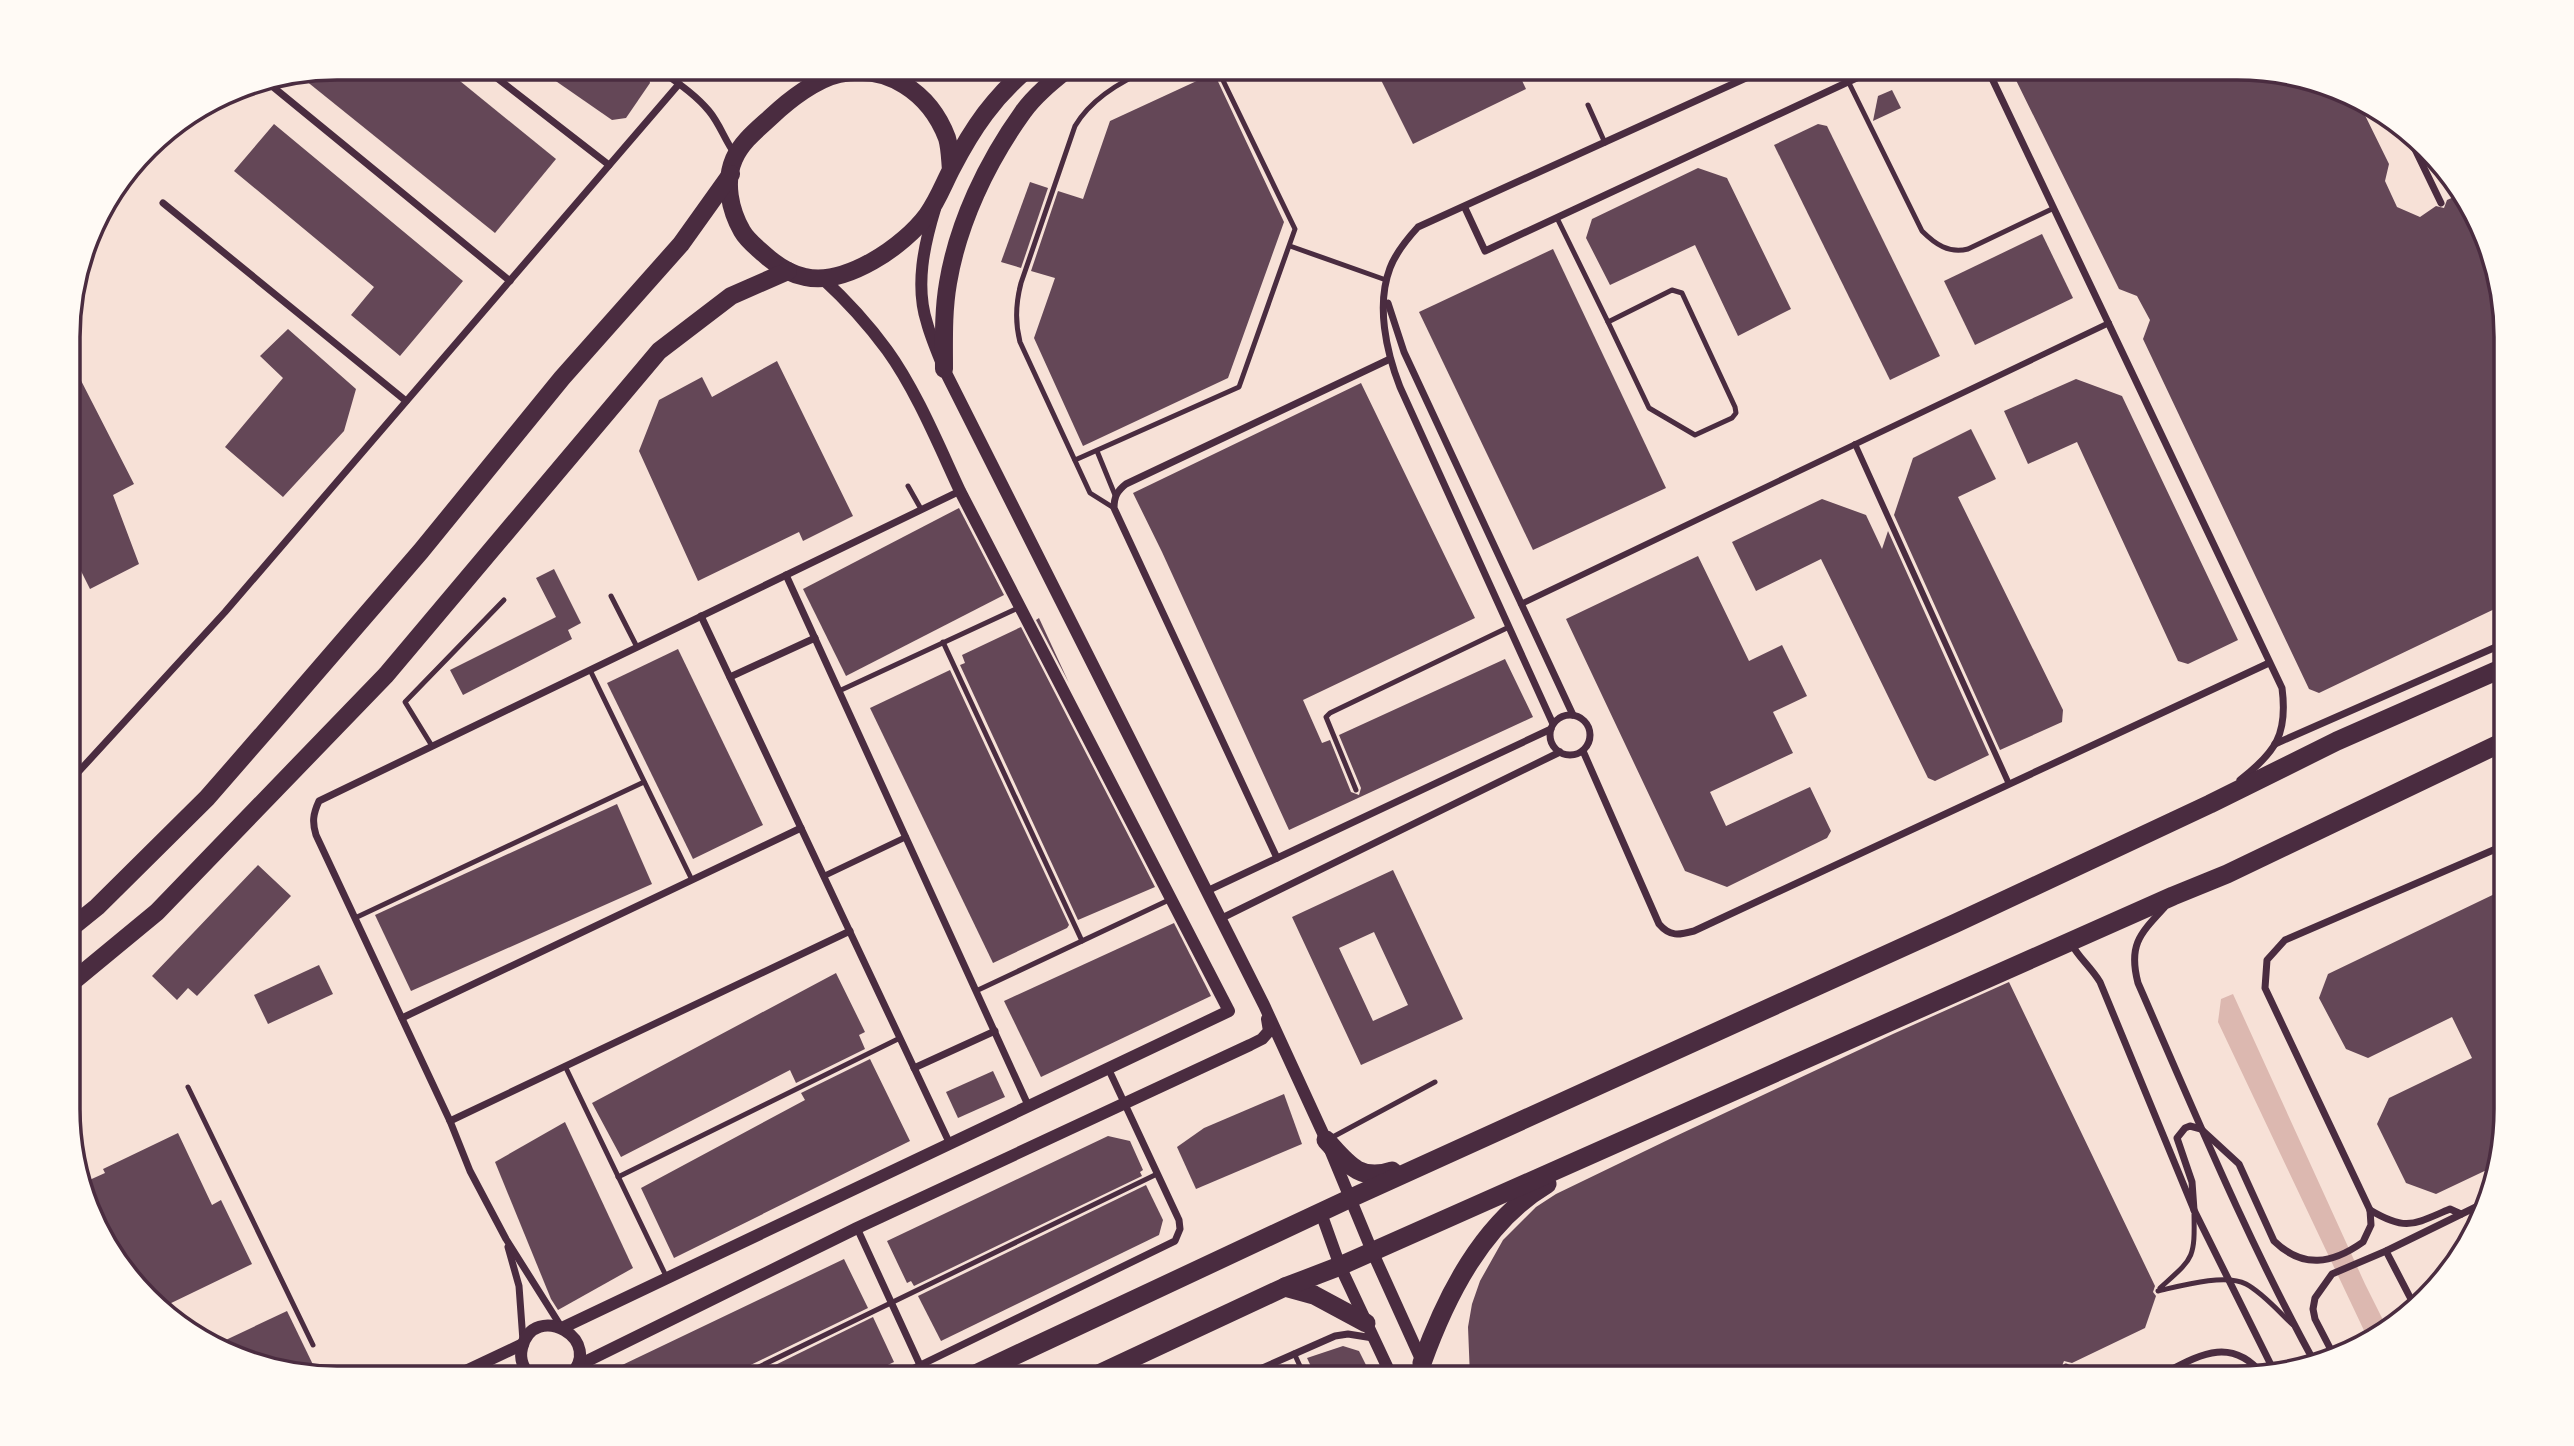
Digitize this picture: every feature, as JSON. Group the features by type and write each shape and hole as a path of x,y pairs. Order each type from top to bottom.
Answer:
{"highway":[{"path":"993,1366 1351,1198 1956,923 2210,804 2337,740 2494,672"},
{"path":"1116,1366 1285,1287 1340,1266 2227,874 2494,746"},
{"path":"1326,1140 1349,1164 1369,1175 1378,1176 1460,1148"},
{"path":"1427,1366 1432,1336 1455,1287 1500,1222 1535,1191 1609,1148"},
{"path":"1285,1287 1314,1295 1369,1331"}],"main road":[{"path":"818,80 780,108 745,141 736,155 729,191 731,204 742,230 752,244 772,262 788,271 806,277 822,278 860,268 907,237 939,197 972,130 996,99 1017,80"},
{"path":"896,80 918,94 936,115 948,141 951,170"},
{"path":"944,369 944,309 948,281 970,209 985,173 1024,110 1056,80"},
{"path":"80,921 136,870 224,779 421,551 562,378 681,244 731,174"},
{"path":"80,976 157,912 376,685 659,351 731,296 788,271"}],"street":[{"path":"499,80 609,165"},
{"path":"674,80 711,113 736,155"},
{"path":"1207,891 1552,727 1562,716 1573,715 1583,720 1590,730 1589,741 1583,751 1572,755 1560,752 1551,742 1552,727 1390,359 1385,337 1386,280 1398,251 1418,227 1465,208 1735,80"},
{"path":"1465,208 1485,251 1855,80"},
{"path":"1993,80 2283,688 2286,714 2274,744 2254,769 2210,804"},
{"path":"80,770 225,612 679,84"},
{"path":"274,88 510,281"},
{"path":"2419,157 2441,203"},
{"path":"939,197 924,246 922,282 926,320 944,369 1264,1005 1424,1366"},
{"path":"163,203 406,401"},
{"path":"476,1366 523,1344 535,1330 543,1326 562,1328 1229,1010 960,491 925,418 888,352 851,304 822,278"},
{"path":"1385,296 1404,352 1573,715"},
{"path":"1521,604 2109,323"},
{"path":"1277,858 1114,508 1115,495 1126,484 1390,359"},
{"path":"1855,444 2009,784"},
{"path":"580,1366 575,1339 562,1328 506,1239 470,1171 450,1121 316,835 312,822 319,801 960,491"},
{"path":"786,575 1028,1105"},
{"path":"701,616 949,1142"},
{"path":"730,677 815,638"},
{"path":"2274,744 2494,648"},
{"path":"1583,751 1659,924 1666,932 1677,936 1694,931 2269,663"},
{"path":"1222,918 1560,752"},
{"path":"402,1018 801,828"},
{"path":"824,876 906,837"},
{"path":"2194,1210 2192,1182 2177,1138 2180,1132 2190,1126 2201,1129 2239,1164 2274,1241 2283,1249 2297,1258 2323,1261 2356,1248 2363,1242 2368,1234 2370,1210 2265,988 2267,960 2286,940 2494,850"},
{"path":"2173,896 2142,932 2136,944 2135,970 2205,1135 2310,1355"},
{"path":"450,1121 849,931"},
{"path":"2070,942 2076,953 2090,965 2100,982 2194,1210 2270,1363"},
{"path":"592,1366 857,1228 1262,1039 1269,1031 1264,1005"},
{"path":"914,1068 995,1031"},
{"path":"857,1228 920,1365 1172,1244 1180,1229 1180,1220 1108,1068"},
{"path":"2330,1348 2313,1309 2315,1298 2332,1274 2474,1208"},
{"path":"2370,1210 2386,1220 2412,1225 2450,1209 2461,1214"},
{"path":"1321,1213 1340,1266 1386,1366"},
{"path":"506,1239 519,1286 523,1366"},
{"path":"2386,1251 2410,1298"},
{"path":"1266,1366 1335,1336 1369,1331"},
{"path":"2180,1366 2205,1353 2217,1351 2243,1357 2252,1365"}],"lane":[{"path":"1114,508 1090,493 1020,342 1017,332 1017,299 1075,126 1085,113 1124,80"},
{"path":"1075,460 1239,387 1294,229 1223,80"},
{"path":"1849,83 1922,231 1942,247 1961,251 1968,249 2054,208"},
{"path":"1588,105 1605,143"},
{"path":"1557,218 1649,408 1695,435 1732,418 1736,413 1682,293 1678,290 1672,290 1608,322"},
{"path":"1290,246 1386,280"},
{"path":"1097,451 1115,495"},
{"path":"908,486 921,509"},
{"path":"611,596 638,647"},
{"path":"432,746 405,702 504,600"},
{"path":"839,691 1021,606"},
{"path":"1356,790 1326,717 1508,627"},
{"path":"943,642 1082,941"},
{"path":"590,670 692,880"},
{"path":"355,918 644,782"},
{"path":"976,991 1171,899"},
{"path":"618,1177 900,1038"},
{"path":"565,1066 667,1278"},
{"path":"1326,1140 1435,1082"},
{"path":"188,1087 313,1345"},
{"path":"761,1366 1157,1174"},
{"path":"2194,1210 2195,1243 2192,1256 2158,1291 2229,1280 2246,1284 2295,1327"},
{"path":"1294,1353 1300,1366"}],"shaded area":[{"path":"2233,994 2383,1319 2364,1331 2218,1022 2221,999"}],"building":[{"path":"459,80 556,159 495,233 308,83"},
{"path":"554,80 649,80 626,118 612,120"},
{"path":"1199,80 1217,80 1284,222 1228,378 1083,446 1034,338 1055,278 1031,271 1058,191 1083,199 1110,121"},
{"path":"1381,80 1522,80 1526,89 1413,144"},
{"path":"2016,80 2253,81 2303,89 2335,100 2365,115 2389,164 2385,181 2397,207 2420,217 2436,206 2444,208 2447,200 2452,198 2474,239 2485,271 2494,338 2494,609 2319,693 2309,689 2143,339 2150,320 2137,296 2119,289"},
{"path":"1892,90 1901,108 1873,121 1878,96"},
{"path":"274,124 463,281 400,356 351,315 374,287 234,171"},
{"path":"1818,124 1827,126 1940,356 1890,380 1774,145"},
{"path":"1698,168 1727,178 1791,309 1738,336 1695,245 1610,285 1586,238 1592,219"},
{"path":"1030,182 1048,188 1021,268 1001,262"},
{"path":"2042,234 2073,298 1975,345 1944,281"},
{"path":"1553,249 1666,488 1533,550 1419,312"},
{"path":"288,329 356,389 344,431 283,497 225,447 283,378 260,356"},
{"path":"777,361 853,516 803,541 799,532 698,581 639,451 659,400 702,377 712,397"},
{"path":"80,379 134,484 113,495 139,564 90,589 80,569"},
{"path":"2076,379 2122,396 2238,640 2188,664 2178,661 2077,442 2028,464 2004,411"},
{"path":"1361,383 1475,618 1303,700 1322,743 1330,740 1351,792 1359,795 1361,788 1339,735 1505,659 1533,717 1289,830 1133,493"},
{"path":"1971,429 1996,479 1958,497 2063,710 2062,722 2000,750 1894,515 1913,458"},
{"path":"1822,499 1866,515 1882,549 1888,531 1989,755 1935,781 1928,778 1821,559 1756,591 1732,542"},
{"path":"959,508 1004,595 846,676 803,589"},
{"path":"1698,556 1749,661 1782,645 1807,696 1773,712 1793,753 1710,792 1726,826 1810,787 1831,831 1827,838 1727,887 1685,871 1566,619"},
{"path":"554,569 581,623 568,630 572,639 463,695 450,670 556,617 536,578"},
{"path":"1039,618 1069,683 1036,620"},
{"path":"1021,627 1155,887 1078,920 960,665 965,663 962,655"},
{"path":"678,649 763,825 693,859 607,683"},
{"path":"950,670 1069,925 993,963 870,708"},
{"path":"617,804 652,884 411,991 375,915"},
{"path":"258,865 291,896 197,996 188,988 177,1000 152,976"},
{"path":"1393,870 1463,1019 1361,1065 1292,917","holes":["1374,932 1408,1005 1373,1021 1339,948"]},
{"path":"2494,894 2494,1108 2486,1170 2436,1194 2406,1183 2377,1124 2389,1098 2472,1058 2452,1017 2368,1058 2346,1049 2319,998 2328,974"},
{"path":"1174,923 1211,996 1041,1077 1004,1001"},
{"path":"319,965 333,994 268,1024 254,995"},
{"path":"836,973 865,1032 859,1035 865,1049 796,1083 790,1070 621,1157 592,1103"},
{"path":"2009,982 2155,1286 2153,1292 2156,1296 2145,1328 2072,1363 2064,1361 2062,1366 1470,1366 1468,1327 1480,1281 1503,1240 1536,1207 1556,1194"},
{"path":"870,1059 910,1141 674,1258 641,1188 805,1100 801,1093"},
{"path":"993,1071 1005,1097 958,1118 946,1092"},
{"path":"1284,1094 1302,1144 1196,1189 1177,1147 1204,1128"},
{"path":"565,1122 633,1268 558,1310 551,1299 495,1162"},
{"path":"178,1133 212,1205 221,1200 252,1264 170,1304 144,1278 107,1222 90,1180 105,1173 103,1169"},
{"path":"1108,1136 1130,1141 1143,1170 1140,1172 1142,1176 914,1286 911,1281 907,1283 887,1241"},
{"path":"1146,1185 1163,1220 1159,1235 941,1341 918,1296"},
{"path":"844,1259 868,1308 748,1366 620,1366"},
{"path":"287,1311 313,1364 271,1357 226,1340"},
{"path":"873,1317 894,1362 886,1366 773,1366"},
{"path":"1343,1346 1359,1351 1366,1366 1311,1366 1307,1358"}]}
